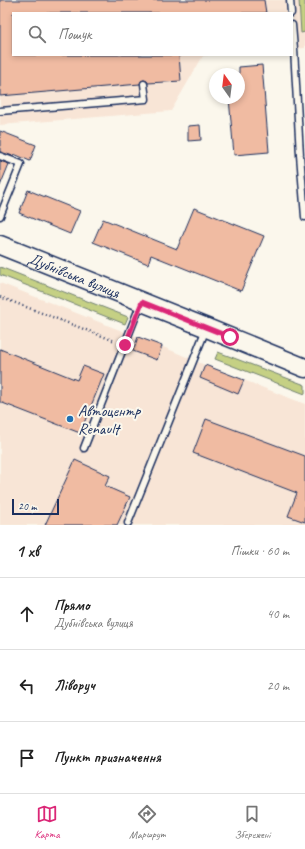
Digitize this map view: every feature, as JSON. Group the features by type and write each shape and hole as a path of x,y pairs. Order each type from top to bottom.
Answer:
{"main road":[{"name":"Дубнівська вулиця","path":"0,245 305,368"}],"lane":[{"path":"290,0 291,12"},
{"path":"293,37 303,155 305,216"},
{"path":"0,111 146,99 144,84"},
{"path":"0,156 21,164 0,216"},
{"path":"84,448 142,302"},
{"path":"128,524 207,328"}],"path":[{"path":"0,297 125,345"}],"shaded area":[{"path":"0,0 305,0 305,48 293,49 293,12 12,12 12,56 203,56 171,111 0,125"},
{"path":"0,283 305,404 305,525 0,525"}],"green space":[{"path":"299,0 305,0 305,32 301,33"},
{"path":"0,267 128,317 125,324 0,275"},
{"path":"218,352 305,385 305,394 215,359"}],"building":[{"path":"0,0 264,0 266,12 12,12 12,56 179,56 181,81 148,83 144,80 141,81 140,84 0,96"},
{"path":"262,65 269,152 234,155 230,104 245,104 245,68 239,67"},
{"path":"200,125 201,140 188,141 188,126"},
{"path":"0,131 36,145 30,161 14,154 13,156 0,152"},
{"path":"0,161 9,164 0,186"},
{"path":"28,190 80,211 70,234 19,213"},
{"path":"194,208 264,236 241,291 151,255 148,264 93,242 103,219 177,249"},
{"path":"138,337 162,346 157,360 133,351"},
{"path":"0,349 77,380 83,366 104,374 80,433 0,402"},
{"path":"205,365 244,380 238,394 200,378"},
{"path":"206,419 305,456 305,522 288,516 297,493 193,453"},
{"path":"75,460 110,476 105,486 130,497 117,525 45,525"}],"place":[{"name":"Автоцентр Renault","path":"70,419"}],"route":[{"path":"125,345 142,302 230,337"}]}
